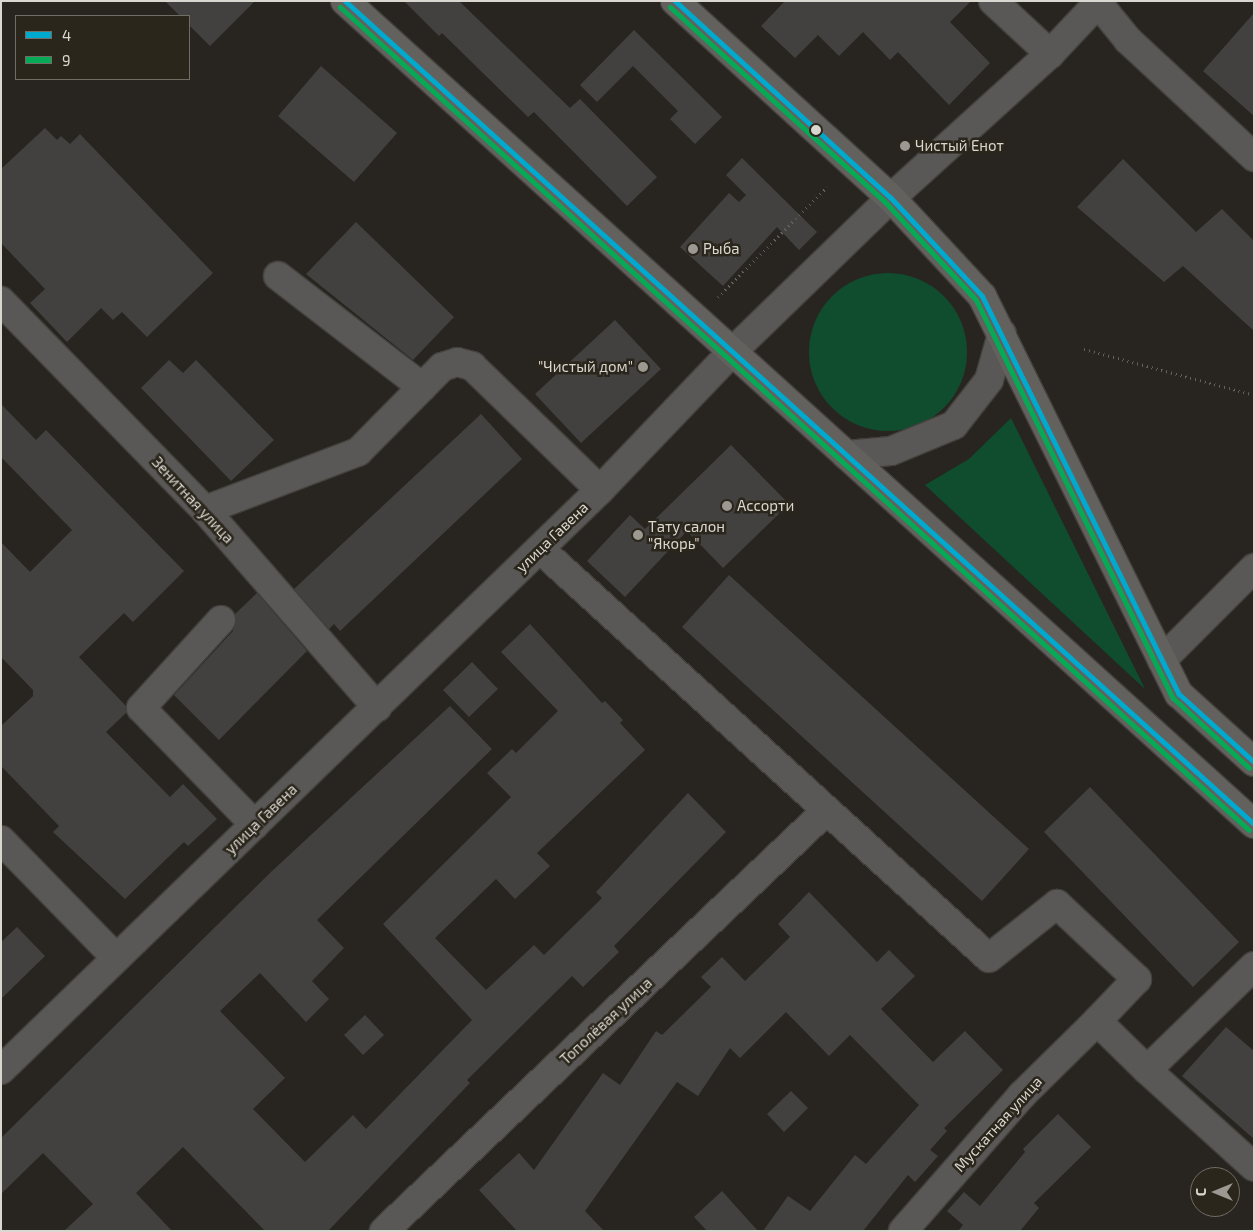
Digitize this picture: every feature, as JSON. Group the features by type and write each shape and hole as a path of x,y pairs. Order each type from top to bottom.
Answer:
{"main road":[{"path":"345,1 1254,824"},
{"path":"675,1 891,198 982,296 1179,694 1254,762"}],"street":[{"path":"993,1 1050,54"},
{"name":"улица Гавена","path":"1,1070 600,490 731,352 891,198 1050,54 1099,2"},
{"path":"1099,2 1128,40 1254,157"},
{"path":"278,276 422,387"},
{"name":"Зенитная улица","path":"1,301 205,510 377,707"},
{"path":"846,455 891,451 954,425 989,380 1002,334"},
{"path":"205,510 358,452 442,367 457,362 472,366 600,490"},
{"path":"540,549 827,810"},
{"path":"1162,660 1254,568"},
{"path":"222,620 141,708 255,825"},
{"name":"Мускатная улица","path":"827,810 989,958 1057,904 1137,979 1022,1095 903,1231"},
{"name":"Тополёвая улица","path":"384,1231 827,810"},
{"path":"1,840 116,958"},
{"path":"1147,1070 1254,966"},
{"path":"1097,1021 1147,1070 1254,1168"}],"path":[{"path":"710,305 827,187"},
{"path":"1084,349 1254,395"}],"green space":[{"path":"896,273 911,276 925,282 944,296 954,308 964,329 967,352 964,375 954,396 944,408 932,418 911,428 896,431 880,431 865,428 844,418 822,396 810,367 809,344 812,329 822,308 844,286 873,274"},
{"path":"1011,418 1145,689 925,485 969,459"}],"building":[{"path":"165,1 255,1 210,46 190,26 190,15 179,15"},
{"path":"404,1 459,1 570,108 580,99 657,177 627,206 534,112 528,117 442,33 439,36"},
{"path":"785,1 971,1 950,22 990,63 949,105 898,52 890,60 863,32 839,56 818,35 795,58 761,26"},
{"path":"1254,13 1254,116 1203,71"},
{"path":"634,30 722,117 695,144 670,119 678,111 633,66 597,102 580,85"},
{"path":"321,66 397,133 354,182 278,116"},
{"path":"45,128 57,140 61,136 70,144 80,134 213,273 147,337 122,312 113,320 101,308 67,342 30,303 45,289 1,243 1,169"},
{"path":"742,158 817,232 799,250 777,227 723,286 680,247 729,193 739,202 746,195 726,175"},
{"path":"1123,159 1196,232 1222,209 1254,241 1254,331 1183,266 1164,282 1077,207"},
{"path":"356,222 454,317 413,360 306,274"},
{"path":"615,320 661,369 581,443 535,394"},
{"path":"169,360 183,373 196,360 274,440 231,481 141,388"},
{"path":"1,404 36,440 46,430 184,571 133,622 124,613 79,657 126,706 126,713 106,732 170,797 183,784 217,819 188,846 184,842 125,899 53,832 59,826 1,766 1,726 33,696 33,690 1,657 1,542 30,572 72,530 1,457"},
{"path":"481,414 522,459 340,631 334,624 329,629 294,589"},
{"name":"Ассорти","path":"731,445 789,504 723,568 687,531 625,597 587,561 630,515 645,529"},
{"path":"729,575 1029,849 982,901 682,627"},
{"path":"257,593 307,651 219,740 174,695 233,631 235,614"},
{"path":"530,624 602,703 605,701 623,720 620,723 645,750 537,853 550,866 515,899 496,879 435,938 486,990 534,945 544,955 602,898 596,892 688,793 726,832 614,946 619,952 583,987 572,976 467,1080 470,1083 328,1231 265,1231 183,1147 136,1193 172,1231 64,1231 93,1204 43,1153 1,1194 1,1138 271,872 450,706 492,749 317,920 344,948 312,981 329,999 306,1022 260,973 220,1011 285,1078 253,1109 305,1162 353,1115 366,1129 472,1020 383,924 511,797 487,773 512,749 516,753 558,711 501,652"},
{"path":"472,662 498,689 469,717 443,690"},
{"path":"1090,787 1239,942 1193,987 1044,832"},
{"path":"809,892 877,962 889,950 915,976 881,1009 933,1062 965,1031 1003,1070 944,1128 947,1131 930,1150 938,1156 915,1182 908,1175 863,1231 763,1231 788,1196 810,1211 855,1155 866,1164 919,1105 850,1035 829,1056 786,1012 740,1058 730,1048 698,1096 677,1082 585,1211 604,1231 517,1231 479,1190 519,1153 534,1170 603,1073 620,1085 656,1031 662,1035 711,987 701,977 722,957 745,981 790,937 778,924"},
{"path":"17,927 45,956 1,999 1,942"},
{"path":"365,1015 384,1035 363,1055 344,1035"},
{"path":"1226,1027 1254,1051 1254,1139 1182,1076"},
{"path":"791,1091 808,1108 784,1132 767,1114"},
{"path":"1058,1114 1091,1147 1034,1203 1039,1208 1020,1231 958,1231 963,1225 947,1211 964,1192 980,1206 1025,1152 1023,1149"},
{"path":"722,1191 758,1231 707,1231 694,1217"}],"transit line":[{"name":"4","path":"345,1 1254,824"},
{"name":"4","path":"675,1 891,198 982,296 1179,694 1254,762"},
{"name":"9","path":"340,7 1249,830"},
{"name":"9","path":"670,7 886,203 976,300 1173,698 1249,768"}],"place":[{"name":"Чистый Енот","path":"905,146"},
{"name":"Рыба","path":"693,249"},
{"name":"\"Чистый дом\"","path":"643,367"},
{"name":"Ассорти","path":"727,506"},
{"name":"Тату салон \"Якорь\"","path":"638,535"}]}
